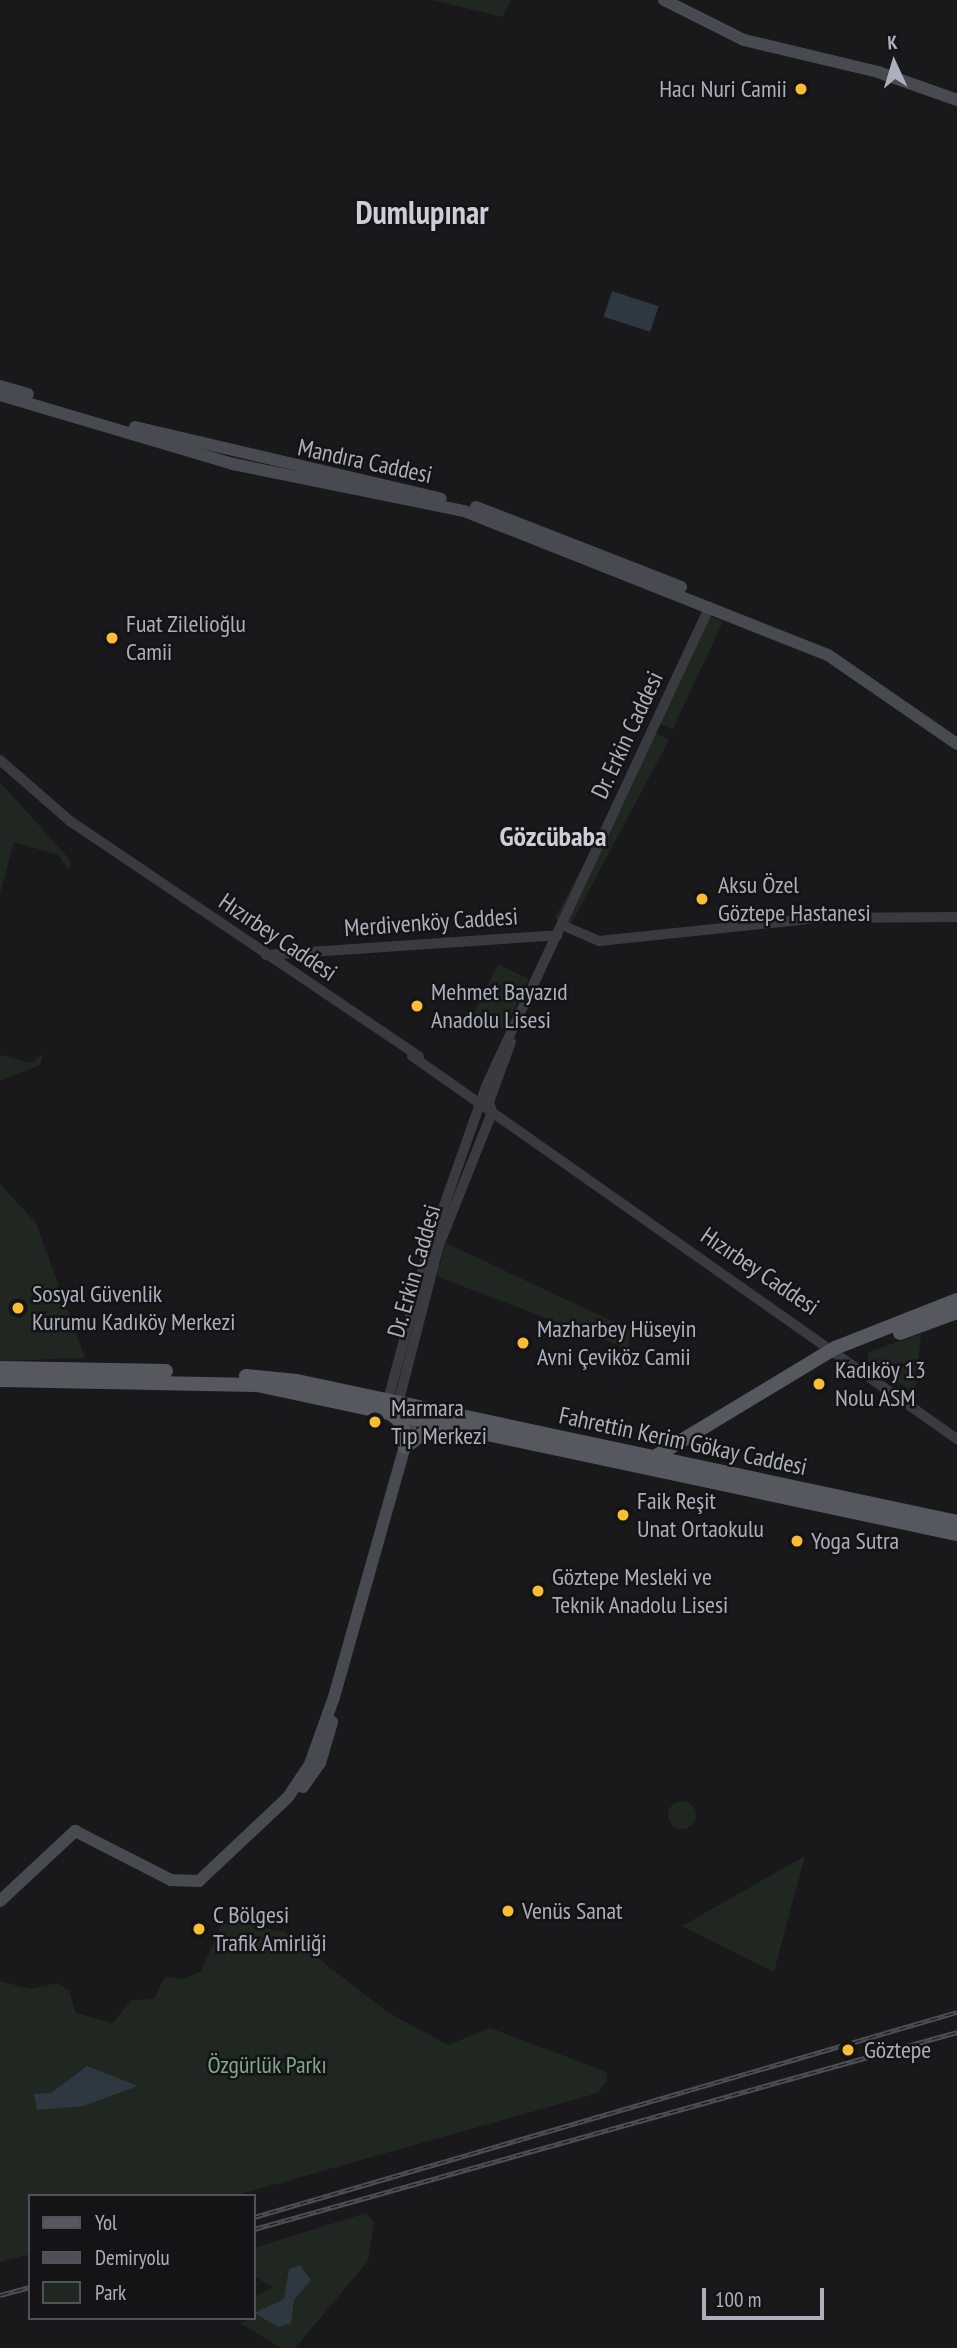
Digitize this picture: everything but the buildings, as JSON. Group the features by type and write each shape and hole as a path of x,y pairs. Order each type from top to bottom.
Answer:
{"main road":[{"path":"664,0 744,40 878,72 957,100"},
{"name":"Mandıra Caddesi","path":"0,386 194,444 473,506 695,593 710,606"},
{"name":"Mandıra Caddesi","path":"0,396 233,464 464,511 710,606 828,655 957,744"},
{"path":"656,1457 835,1348 957,1300"},
{"path":"835,1348 861,1347 957,1312"},
{"name":"Fahrettin Kerim Gökay Caddesi","path":"0,1368 276,1378 390,1406 413,1418 957,1534"},
{"name":"Fahrettin Kerim Gökay Caddesi","path":"0,1380 257,1385 390,1406 675,1460 957,1522"},
{"path":"390,1406 402,1422 405,1447"},
{"path":"0,1901 73,1831 171,1880 199,1881 288,1797 310,1764 334,1697 413,1418"},
{"path":"405,1447 423,1428 440,1424"},
{"path":"686,1476 675,1460 695,1432"}],"street":[{"name":"Dr. Erkin Caddesi","path":"390,1406 440,1241 511,1035 710,606"},
{"name":"Hızırbey Caddesi","path":"0,760 70,821 487,1105 835,1348 957,1439"},
{"path":"270,956 558,934 599,941 818,918 957,917"},
{"name":"Hızırbey Caddesi","path":"487,1105 519,1131 537,1141"}],"green space":[{"path":"432,0 511,0 503,17"},
{"path":"710,616 723,622 672,730 660,724"},
{"path":"654,732 669,740 570,926 555,918"},
{"path":"0,782 71,861 69,871 58,855 14,842 0,894"},
{"path":"498,964 529,979 504,1030 473,1015"},
{"path":"43,1054 40,1065 0,1081 0,1055 31,1063"},
{"path":"0,1184 36,1223 85,1358 0,1361"},
{"path":"446,1243 631,1330 628,1349 436,1276"},
{"path":"921,1334 915,1394 868,1361 868,1352"},
{"path":"682,1801 692,1805 696,1815 692,1825 682,1829 672,1825 668,1815 672,1805"},
{"path":"805,1856 774,1972 682,1926"},
{"name":"Özgürlük Parkı","path":"224,1919 284,1932 389,2013 448,2045 490,2028 607,2072 607,2081 598,2093 241,2194 28,2194 28,2255 0,2262 0,1981 30,1989 58,1983 69,1991 76,2013 113,2023 131,2000 154,1999 165,1977 184,1979 201,1971"},
{"path":"366,2213 374,2222 368,2261 295,2348 281,2348 240,2323 256,2320 256,2296 272,2287 256,2277 256,2247"}],"shaded area":[{"path":"612,291 659,306 650,332 604,317"},
{"path":"87,2066 138,2086 83,2106 37,2110 34,2094 51,2093"},
{"path":"300,2265 311,2280 294,2300 291,2323 278,2327 256,2312 284,2299 289,2269"}],"railway":[{"path":"256,2216 957,2012"},
{"path":"256,2228 957,2032"},
{"path":"0,2295 28,2288"}],"place":[{"name":"Hacı Nuri Camii","path":"801,89"},
{"name":"Fuat Zilelioğlu Camii","path":"112,638"},
{"name":"Aksu Özel Göztepe Hastanesi","path":"702,899"},
{"name":"Mehmet Bayazıd Anadolu Lisesi","path":"417,1006"},
{"name":"Sosyal Güvenlik Kurumu Kadıköy Merkezi","path":"18,1308"},
{"name":"Mazharbey Hüseyin Avni Çeviköz Camii","path":"523,1343"},
{"name":"Kadıköy 13 Nolu ASM","path":"819,1384"},
{"name":"Marmara Tıp Merkezi","path":"375,1422"},
{"name":"Faik Reşit Unat Ortaokulu","path":"623,1515"},
{"name":"Yoga Sutra","path":"797,1541"},
{"name":"Göztepe Mesleki ve Teknik Anadolu Lisesi","path":"538,1591"},
{"name":"Venüs Sanat","path":"508,1911"},
{"name":"C Bölgesi Trafik Amirliği","path":"199,1929"},
{"name":"Göztepe","path":"848,2050"}],"district":[{"name":"Dumlupınar","path":"422,212"},
{"name":"Gözcübaba","path":"553,836"}]}
